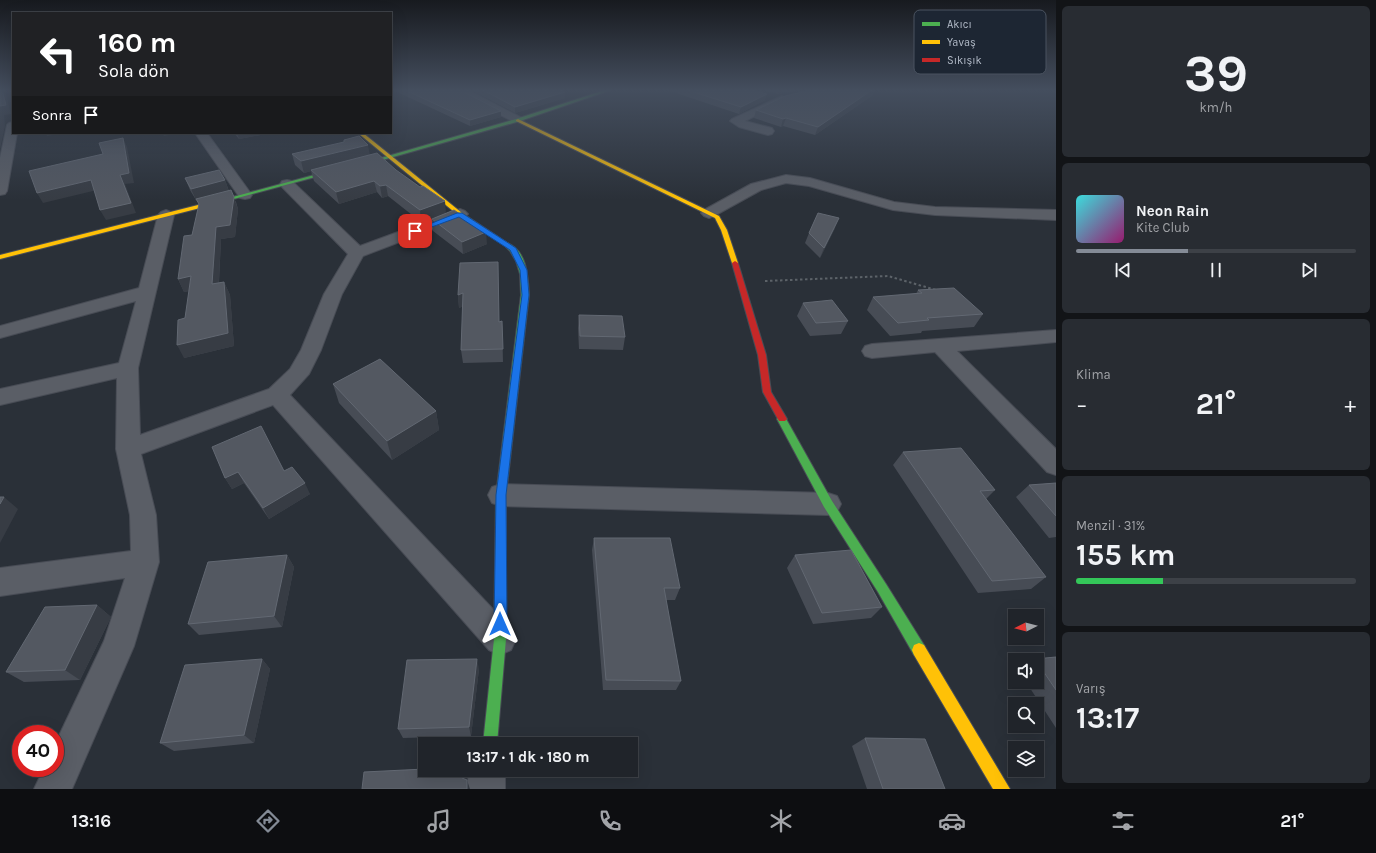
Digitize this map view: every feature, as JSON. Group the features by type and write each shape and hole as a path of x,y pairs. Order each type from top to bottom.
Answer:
{"street":[{"path":"367,162 493,127"},
{"path":"532,127 718,217 742,282 762,355 767,392 828,504 882,588 1002,789"},
{"path":"751,127 768,131"},
{"path":"0,191 12,130"},
{"path":"202,134 246,195"},
{"path":"361,134 460,214 513,249 524,270 525,295 501,495 500,639 491,737"},
{"path":"0,257 246,195 352,166"},
{"path":"709,213 756,187 786,179 810,182 893,206 935,211 1056,215"},
{"path":"287,184 357,253"},
{"path":"128,449 277,395 298,374 311,350 333,294 357,253 460,214"},
{"path":"53,789 118,646 145,562 143,515 128,449 128,368 166,215"},
{"path":"0,332 146,292"},
{"path":"872,351 1056,336"},
{"path":"941,346 1056,465"},
{"path":"0,397 128,368"},
{"path":"277,395 500,639"},
{"path":"501,495 828,504"},
{"path":"0,582 145,562"},
{"path":"486,789 487,777"}],"path":[{"path":"742,282 888,276 938,291"}],"building":[{"path":"359,136 368,145 301,161 292,154 344,142 344,140"},
{"path":"123,138 129,173 120,175 131,203 100,210 91,180 37,193 29,171 103,154 99,143"},
{"path":"377,153 396,170 420,187 423,186 445,201 420,210 386,185 380,186 374,181 336,192 311,170"},
{"path":"219,170 225,180 191,189 185,178"},
{"path":"231,190 234,197 230,225 216,227 212,284 224,282 228,333 177,345 178,320 185,318 191,276 178,279 184,236 192,235 199,204 196,199"},
{"path":"454,210 486,232 462,242 432,219"},
{"path":"818,213 839,218 824,248 809,233"},
{"path":"498,262 499,322 502,321 503,349 461,350 463,293 458,295 460,263"},
{"path":"954,288 983,314 927,318 929,320 898,323 873,297 922,293 918,290"},
{"path":"832,300 848,321 816,323 803,303"},
{"path":"579,315 622,316 625,337 580,336"},
{"path":"380,359 436,411 387,441 333,384"},
{"path":"261,426 284,471 292,467 305,483 263,508 238,472 225,478 212,447"},
{"path":"961,448 995,490 980,491 1046,577 992,581 903,452"},
{"path":"1056,483 1056,516 1029,485"},
{"path":"0,497 4,497 0,504"},
{"path":"594,538 670,538 680,588 664,588 681,681 606,680"},
{"path":"851,550 882,607 822,613 795,555"},
{"path":"287,555 274,616 188,624 208,562"},
{"path":"97,605 65,670 6,672 45,607"},
{"path":"1056,657 1056,690 1044,672 1044,658"},
{"path":"262,659 244,735 160,743 185,665"},
{"path":"477,659 469,727 398,729 407,660"},
{"path":"865,738 925,739 945,789 883,789"},
{"path":"418,769 418,777 462,777 467,780 467,789 362,789 364,772"}],"traffic: fast":[{"path":"377,160 494,127"},
{"path":"202,206 342,169"},
{"path":"491,737 500,639 501,495 525,295 520,261 513,250 507,245"},
{"path":"782,419 828,504 882,588 919,650"}],"traffic: slow":[{"path":"532,127 717,217 724,230 735,263"},
{"path":"361,134 460,214 507,245"},
{"path":"0,257 202,206"},
{"path":"919,650 1002,789"}],"traffic: jam":[{"path":"735,263 762,355 767,392 782,419"}],"route":[{"path":"415,231 460,214 513,249 524,270 525,295 501,495 500,624"}]}
